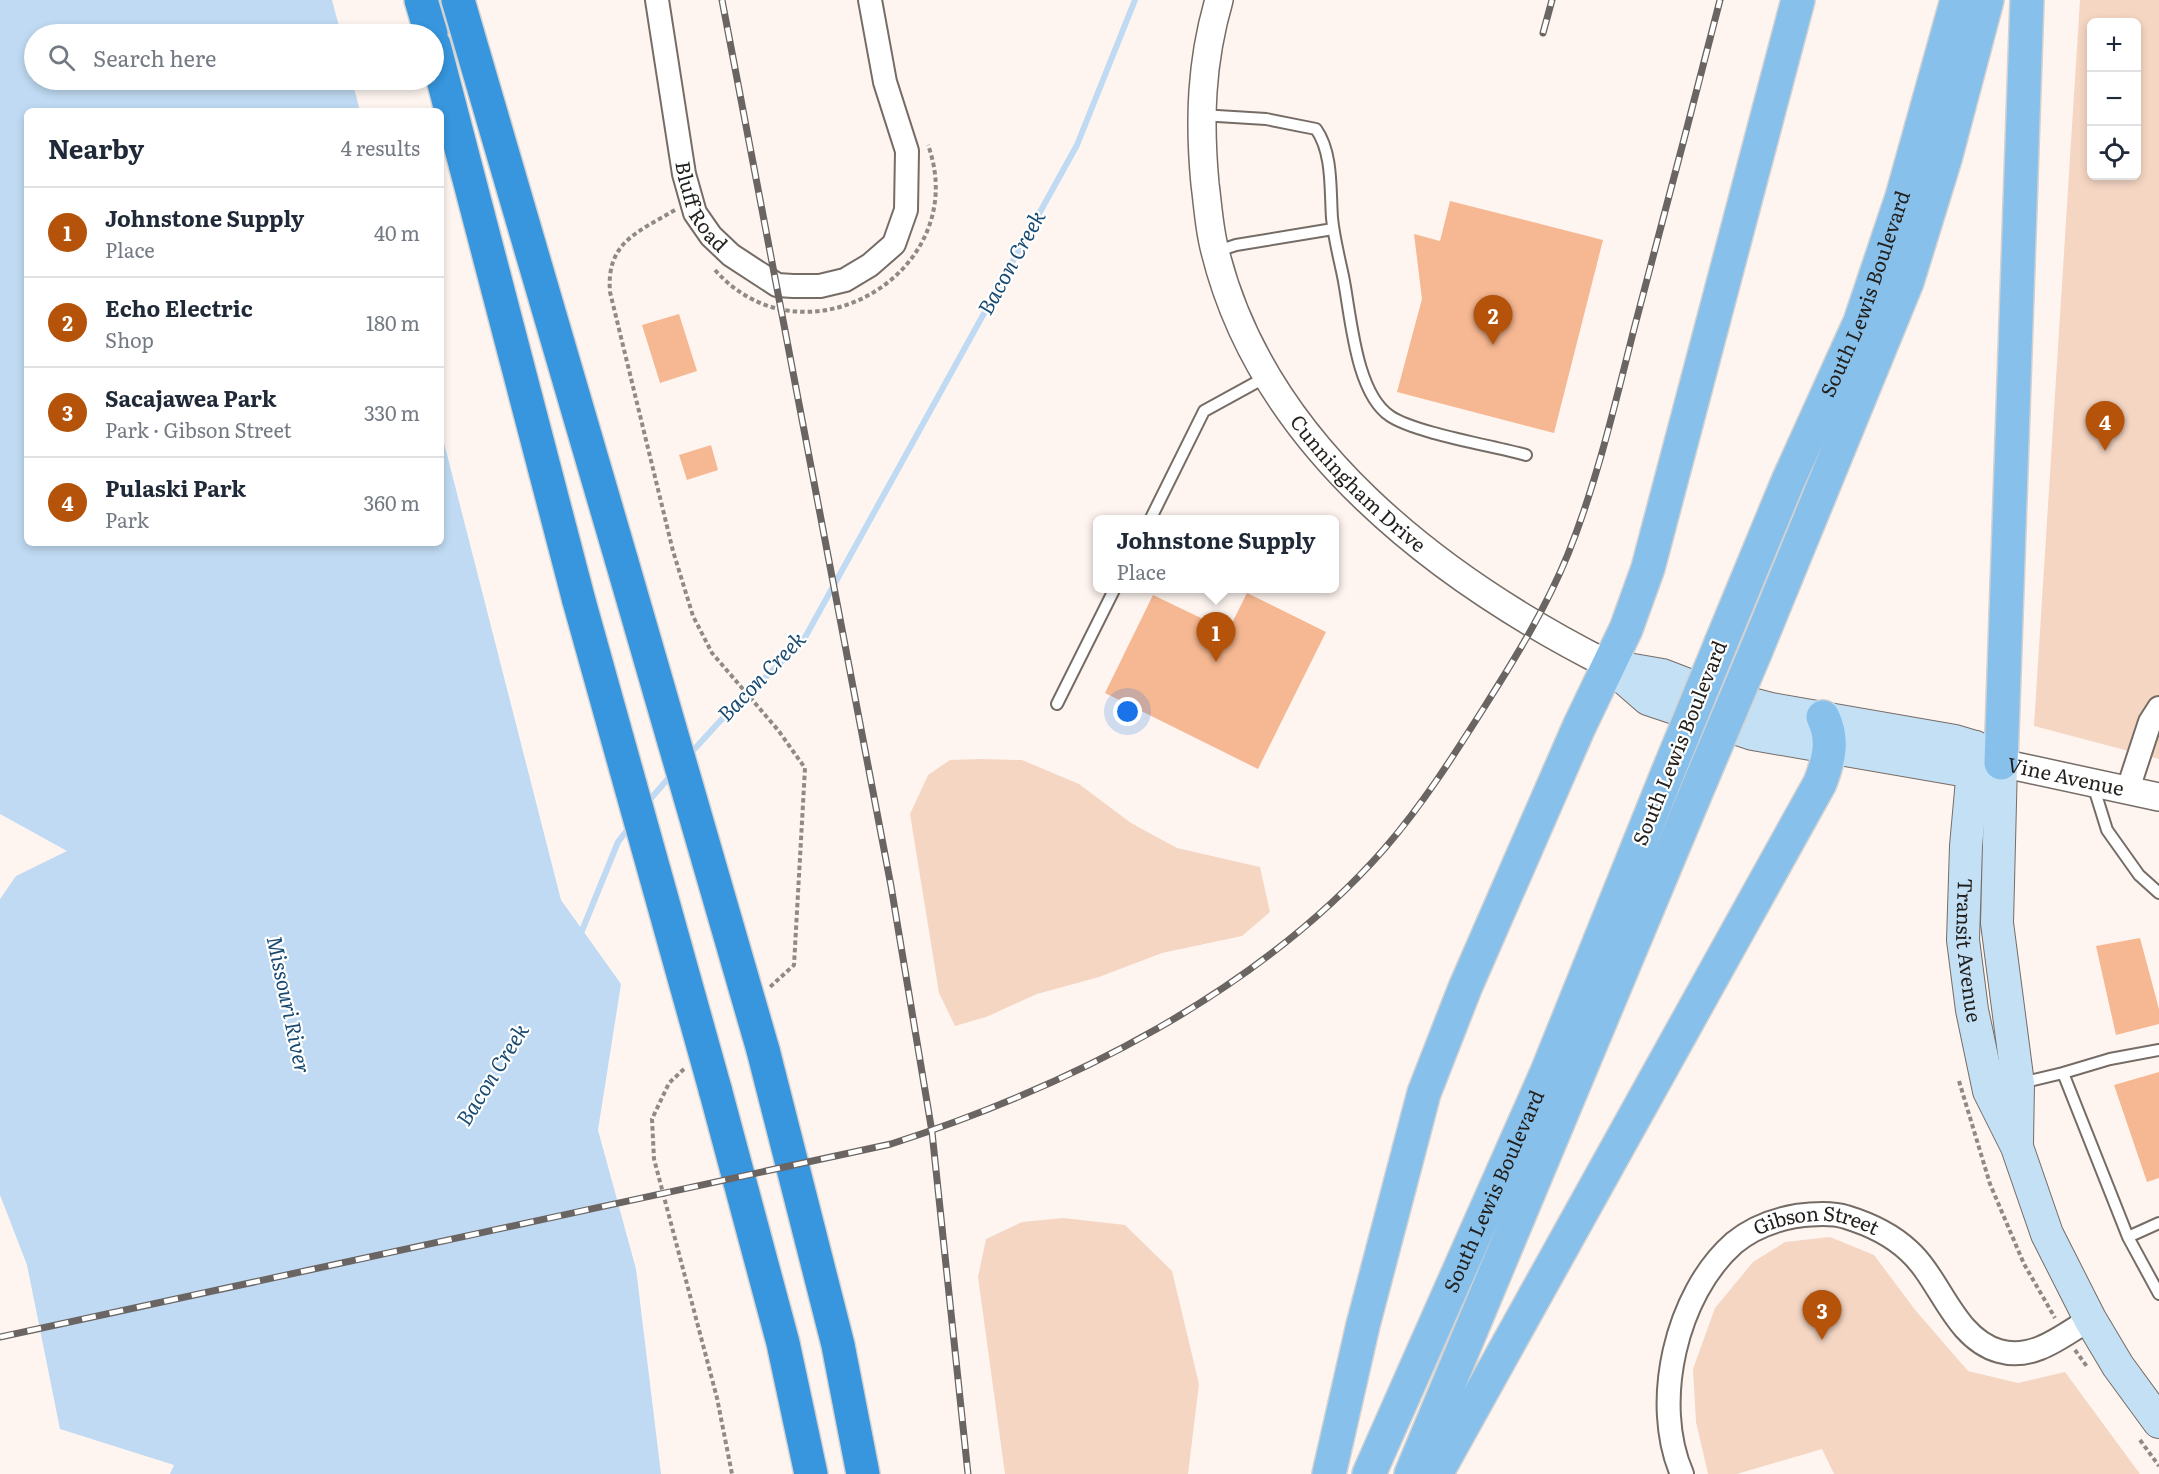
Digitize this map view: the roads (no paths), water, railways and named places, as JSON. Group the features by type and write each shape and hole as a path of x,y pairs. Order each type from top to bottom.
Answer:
{"highway":[{"path":"422,0 428,24"},
{"path":"458,0 763,1050 838,1345 862,1474"},
{"path":"444,83 579,601 783,1343 811,1474"}],"main road":[{"path":"1329,1474 1363,1325 1424,1093 1503,900 1609,665 1648,568 1798,0"},
{"name":"South Lewis Boulevard","path":"1369,1474 1547,1072 1788,482 1860,322 1902,197 1957,0"},
{"name":"South Lewis Boulevard","path":"1411,1474 1755,653 1907,282 1945,159 1987,0"},
{"path":"1609,665 1648,699 1753,734 1827,732 1983,761 2027,0"},
{"path":"1436,1474 1820,783 1827,732"},
{"name":"Transit Avenue","path":"1983,761 1997,923 2004,1087 2017,1147 2047,1234 2090,1319 2118,1366 2159,1422"}],"street":[{"name":"Bluff Road","path":"657,0 684,174 695,213 711,236 731,255 777,285 820,286 845,280 870,265 894,244 906,210 907,151 885,82 870,0"},
{"name":"Cunningham Drive","path":"1219,0 1202,78 1203,158 1215,252 1231,300 1266,376 1321,452 1377,509 1422,548 1465,581 1573,647 1609,665"},
{"path":"2128,789 2150,722 2159,708"},
{"name":"Vine Avenue","path":"1983,761 2159,797"},
{"name":"Gibson Street","path":"1682,1474 1673,1437 1669,1398 1672,1357 1682,1323 1701,1285 1729,1249 1757,1228 1779,1219 1808,1214 1842,1216 1876,1227 1910,1251 1964,1326 1982,1344 1998,1351 2014,1354 2035,1351 2090,1319"}],"lane":[{"path":"1201,115 1266,119 1316,129 1323,139 1327,153 1333,229 1356,350 1369,387 1381,408 1391,417 1414,426 1526,455"},
{"path":"1215,252 1236,245 1333,229"},
{"path":"1152,515 1204,411 1266,376"},
{"path":"1057,704 1112,593"},
{"path":"2092,782 2107,830 2139,875 2159,893"},
{"path":"2004,1087 2110,1059 2159,1050"},
{"path":"2063,1073 2128,1237 2159,1294"},
{"path":"2128,1237 2159,1223"}],"water":[{"name":"Missouri River","path":"0,0 332,0 338,24 24,24 24,90 355,90 359,108 24,108 24,546 444,546 444,443 561,900 621,984 598,1130 636,1269 661,1474 170,1474 174,1465 60,1429 27,1265 0,1195 0,899 16,876 67,851 0,814"}],"waterway":[{"name":"Bacon Creek","path":"689,755 721,720 803,641 1077,145 1135,0"},
{"name":"Bacon Creek","path":"647,803 672,774"},
{"name":"Bacon Creek","path":"579,938 618,842 631,825"}],"railway":[{"path":"722,0 891,886 932,1132 968,1474"},
{"path":"1543,33 1552,0"},
{"path":"0,1337 891,1144 1026,1094 1093,1063 1221,990 1280,947 1335,900 1385,848 1425,797 1508,669 1559,574 1588,499 1605,443 1720,0"}],"place":[{"name":"Echo Electric","path":"1493,345"},
{"name":"Pulaski Park","path":"2105,451"},
{"name":"Johnstone Supply","path":"1216,662"},
{"name":"Sacajawea Park","path":"1822,1340"}]}
